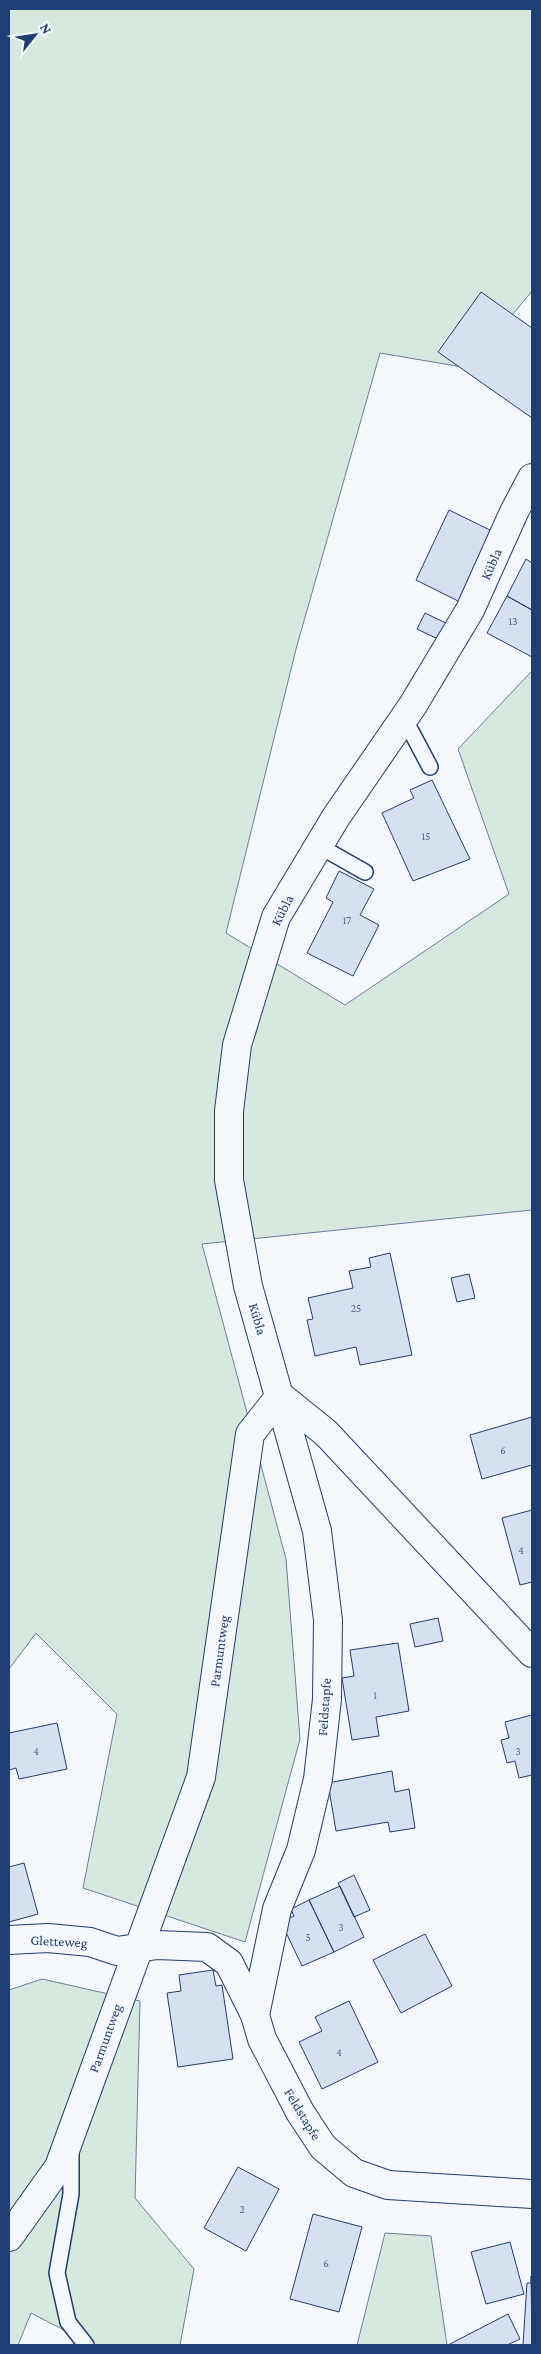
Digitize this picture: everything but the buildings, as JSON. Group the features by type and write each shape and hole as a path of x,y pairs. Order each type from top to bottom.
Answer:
{"street":[{"name":"Kübla","path":"280,1396 248,1286 230,1180 229,1111 236,1045 276,917 319,846 404,718 470,610 514,512 532,478"},
{"path":"280,1396 326,1433 532,1653"},
{"name":"Parmuntweg","path":"9,2237 59,2167 201,1777 250,1434 280,1396"},
{"name":"Feldstapfe","path":"256,2015 278,1909 301,1850 318,1779 327,1699 328,1620 317,1531 280,1396"},
{"name":"Gletteweg","path":"9,1940 48,1938 90,1942 117,1951 138,1947"},
{"name":"Feldstapfe","path":"138,1947 157,1945 207,1948 229,1963 256,2015 262,2039 300,2112 322,2147 354,2173 388,2185 532,2194"}],"lane":[{"path":"404,718 430,767"},
{"path":"319,846 365,872"},
{"path":"72,2128 70,2194 57,2273 68,2322 86,2345"}],"shaded area":[{"path":"9,9 532,9 532,291 468,368 380,353 296,649 226,933 345,1005 509,894 458,749 532,671 532,1210 202,1244 286,1559 300,1739 245,1942 83,1888 117,1714 36,1633 9,1669"},
{"path":"42,1979 140,2001 135,2198 194,2269 180,2345 93,2345 31,2313 18,2345 9,2345 9,1990"},
{"path":"385,2233 431,2236 447,2345 357,2345"}]}
